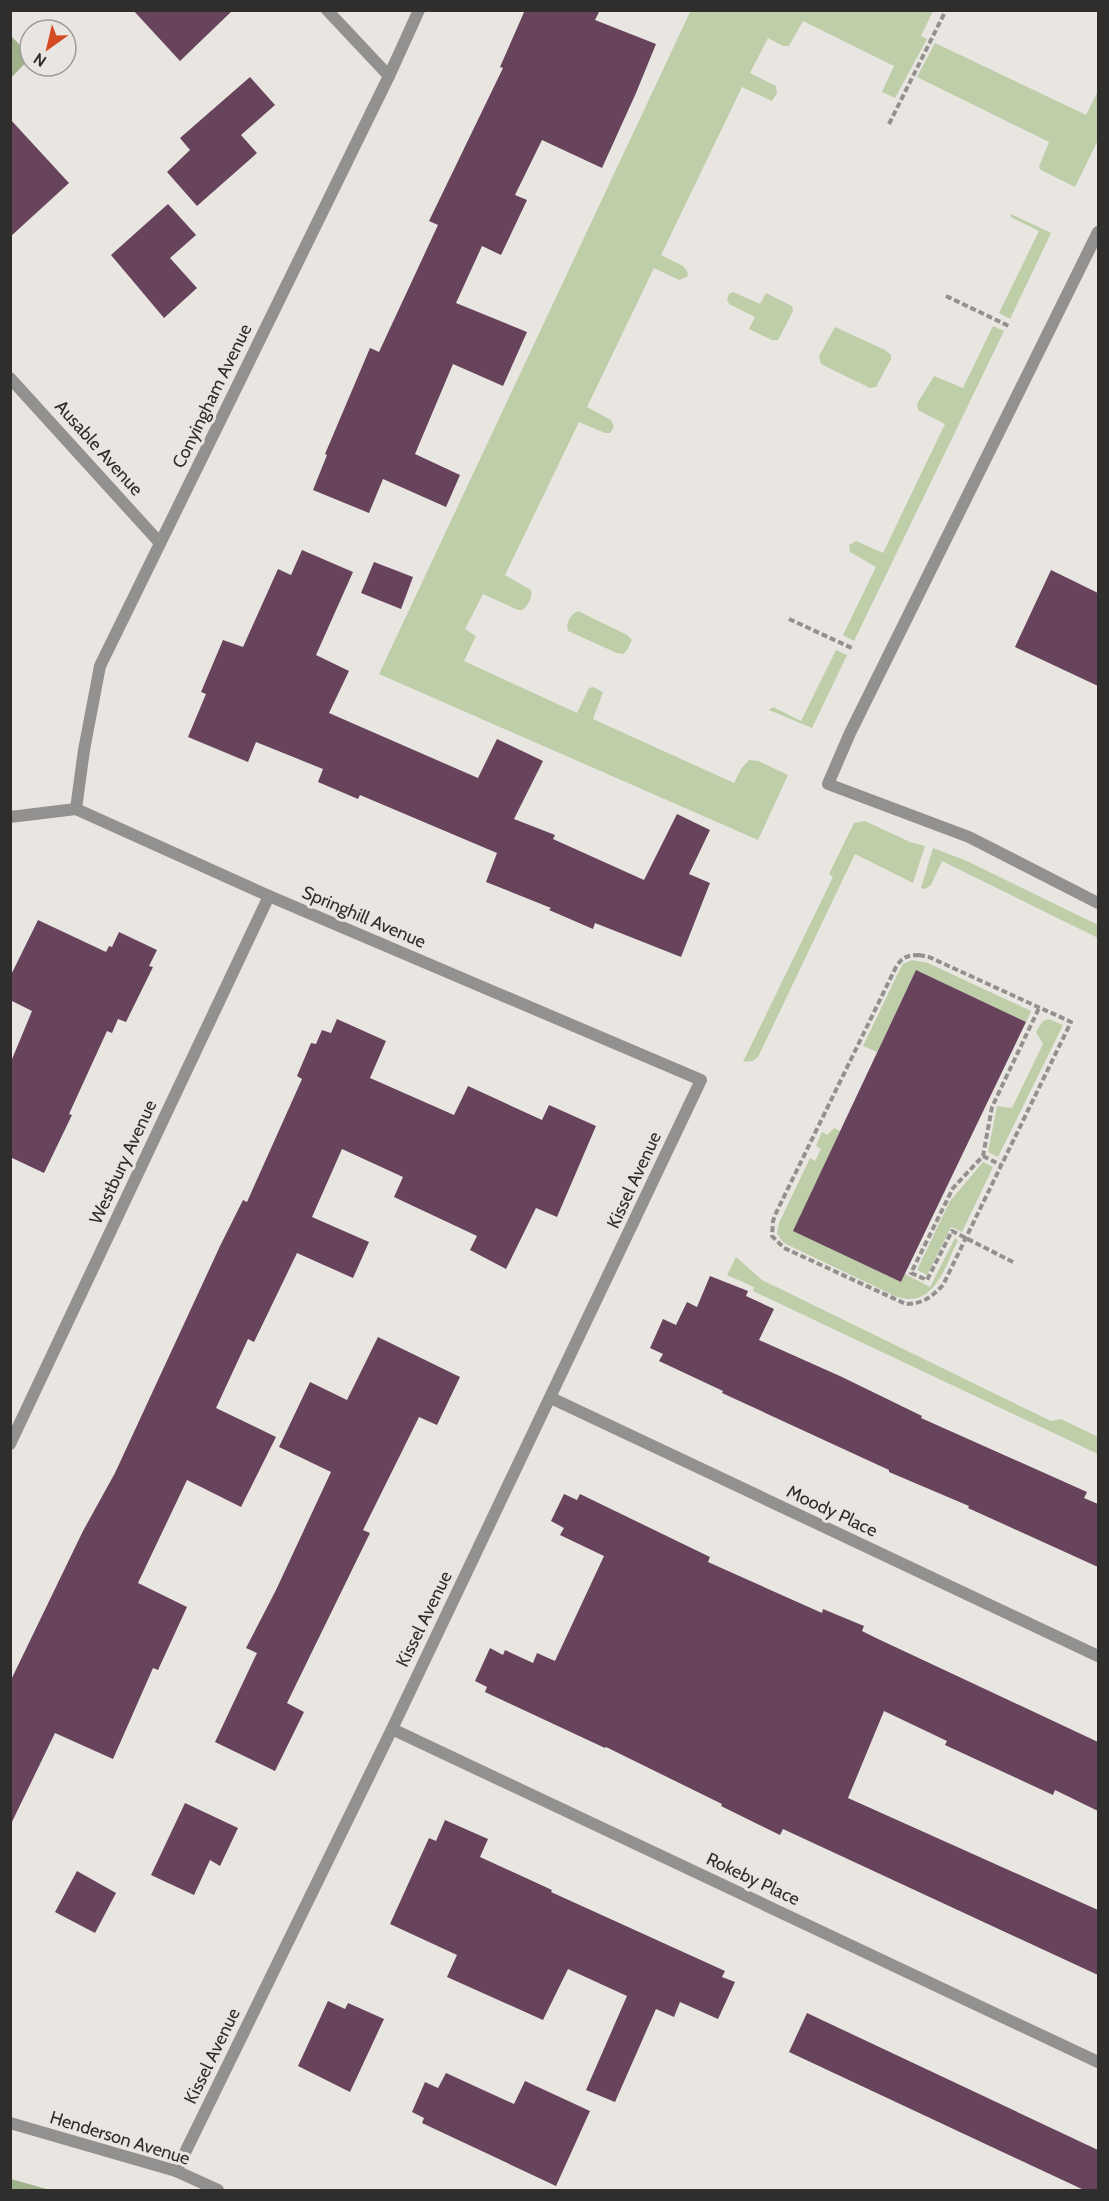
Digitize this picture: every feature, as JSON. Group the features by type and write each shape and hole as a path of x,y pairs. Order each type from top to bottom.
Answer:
{"street":[{"path":"327,10 389,76"},
{"name":"Conyingham Avenue","path":"76,808 100,666 389,76 419,10"},
{"path":"1098,232 850,733 828,784 969,837 1098,903"},
{"name":"Ausable Avenue","path":"10,378 160,543"},
{"path":"10,818 76,808"},
{"name":"Springhill Avenue","path":"76,808 269,896 701,1080"},
{"name":"Westbury Avenue","path":"10,1444 269,896"},
{"name":"Kissel Avenue","path":"176,2171 392,1729 701,1080"},
{"name":"Moody Place","path":"551,1398 1098,1656"},
{"name":"Rokeby Place","path":"392,1729 1098,2062"},
{"name":"Henderson Avenue","path":"10,2124 176,2171 218,2190"}],"path":[{"path":"889,124 946,10"},
{"path":"946,296 1011,327"},
{"path":"789,618 854,649"},
{"path":"913,955 929,957 1039,1008 1071,1022 939,1290 923,1301 906,1304 784,1248 772,1236 776,1213 900,960 913,955"},
{"path":"1013,1262 952,1232 927,1280 911,1273 953,1188 983,1156 992,1107 1039,1008"},
{"path":"983,1156 1001,1165"}],"green space":[{"path":"691,10 933,11 921,36 927,39 895,98 882,92 894,66 803,21 789,46 783,46 768,38 750,73 776,86 777,93 772,101 742,87 661,255 683,266 688,273 687,277 679,280 654,268 587,407 611,420 614,427 610,433 605,433 579,422 505,575 531,590 530,601 524,609 518,610 483,594 465,629 476,636 464,661 577,713 589,688 593,687 603,692 593,719 734,783 749,760 758,761 788,775 758,840 379,674"},
{"path":"10,35 18,43 18,71 11,78"},
{"path":"935,43 1086,115 1098,91 1098,140 1075,187 1039,167 1049,142 917,77"},
{"path":"1011,214 1051,233 1010,319 999,313 1039,231 1011,217"},
{"path":"733,292 760,304 766,293 792,306 793,311 778,340 772,340 749,329 755,317 729,304 727,299"},
{"path":"993,326 1004,331 854,641 843,635 876,567 850,552 849,545 856,541 883,553 945,424 918,410 917,404 934,376 963,388"},
{"path":"835,327 891,355 876,387 870,388 821,364 819,356"},
{"path":"578,611 627,635 632,640 627,650 623,654 617,653 568,631 569,619"},
{"path":"836,650 847,655 812,728 769,710 773,707 801,721"},
{"path":"865,821 910,842 925,846 913,883 855,854 758,1057 753,1061 743,1062 833,877 829,874 854,823"},
{"path":"933,848 967,861 1098,925 1098,938 942,861 931,885 925,889 921,888"},
{"path":"912,960 928,963 1031,1011 1026,1022 916,970 877,1052 863,1046 900,969 903,964"},
{"path":"1049,1019 1063,1025 998,1157 988,1152 997,1106 1012,1108 1043,1044 1036,1032 1043,1021"},
{"path":"834,1128 840,1131 794,1231 901,1282 905,1274 930,1287 955,1238 958,1240 943,1273 929,1292 908,1299 895,1296 786,1244 777,1233 779,1223 810,1158 815,1161 821,1149 816,1146 822,1132 827,1135"},
{"path":"983,1162 993,1167 962,1232 951,1227 927,1275 917,1270 950,1201"},
{"path":"736,1257 762,1280 1051,1421 1061,1419 1098,1437 1098,1454 753,1291 754,1287 727,1275"},
{"path":"11,2179 50,2190 11,2190"}],"building":[{"path":"133,10 233,10 180,61"},
{"path":"525,10 600,10 595,20 656,44 602,168 542,140 515,195 527,200 501,255 482,246 456,303 527,332 503,386 453,364 415,454 460,475 446,507 383,479 369,513 313,490 327,455 325,454 370,348 379,352 438,225 429,221 503,68 500,67"},
{"path":"250,77 275,105 241,135 257,153 197,206 167,172 190,150 180,138"},
{"path":"10,119 69,183 10,237"},
{"path":"168,204 196,235 170,258 197,288 164,318 111,255"},
{"path":"302,550 353,572 316,655 349,671 329,713 478,778 497,739 543,761 514,819 555,835 553,839 644,880 677,814 710,830 689,874 710,883 681,957 595,923 593,929 549,910 551,908 486,882 497,853 360,795 358,799 318,782 323,769 256,742 248,762 188,737 206,694 201,692 223,640 243,647 278,569 291,575"},
{"path":"374,562 413,577 401,609 361,593"},
{"path":"1051,570 1098,593 1098,686 1015,647"},
{"path":"38,920 106,952 109,946 112,947 119,932 157,950 149,966 153,967 126,1022 118,1019 112,1033 107,1031 69,1114 72,1115 44,1173 10,1157 10,1064 32,1011 10,1000 10,977"},
{"path":"916,970 1026,1022 901,1282 793,1231"},
{"path":"337,1019 386,1041 370,1078 454,1115 468,1086 542,1120 549,1105 596,1126 557,1217 536,1208 506,1269 470,1250 477,1236 394,1197 403,1177 342,1149 312,1217 369,1242 353,1278 297,1253 254,1342 248,1339 216,1408 276,1437 241,1507 187,1480 138,1583 187,1607 158,1670 153,1668 113,1759 55,1733 10,1826 10,1682 83,1531 115,1473 221,1244 243,1200 247,1202 302,1079 297,1076 311,1043 316,1044 322,1030 331,1033"},
{"path":"710,1276 748,1291 746,1296 774,1309 759,1340 842,1377 922,1416 921,1418 1087,1492 1084,1498 1098,1504 1098,1567 968,1508 969,1506 889,1472 889,1470 722,1393 723,1391 659,1361 663,1354 650,1348 663,1319 676,1325 687,1302 697,1307"},
{"path":"378,1337 460,1377 437,1425 419,1417 363,1530 370,1533 287,1703 304,1712 275,1771 215,1742 257,1653 246,1648 331,1472 279,1447 310,1382 347,1400"},
{"path":"564,1494 577,1500 580,1494 710,1557 708,1562 822,1613 823,1609 864,1626 862,1631 876,1638 1098,1742 1098,1811 1055,1790 1053,1795 945,1745 947,1741 884,1711 848,1798 1098,1910 1098,1975 783,1829 780,1835 606,1747 485,1692 487,1687 475,1681 490,1648 503,1655 505,1650 533,1663 537,1653 555,1661 604,1556 560,1535 564,1528 551,1521"},
{"path":"185,1803 238,1828 220,1866 210,1860 194,1895 151,1875"},
{"path":"445,1820 488,1839 480,1857 725,1971 722,1977 735,1982 718,2019 680,2002 674,2017 656,2009 615,2102 586,2090 627,1996 568,1969 543,2020 447,1977 457,1955 390,1924 429,1838 436,1841"},
{"path":"77,1871 116,1893 95,1933 55,1912"},
{"path":"328,2001 345,2009 348,2003 384,2019 350,2092 298,2066"},
{"path":"807,2013 1098,2150 1098,2190 1084,2190 789,2052"},
{"path":"446,2073 514,2104 525,2081 590,2111 556,2186 422,2123 424,2118 412,2112 425,2082 438,2088"}]}
